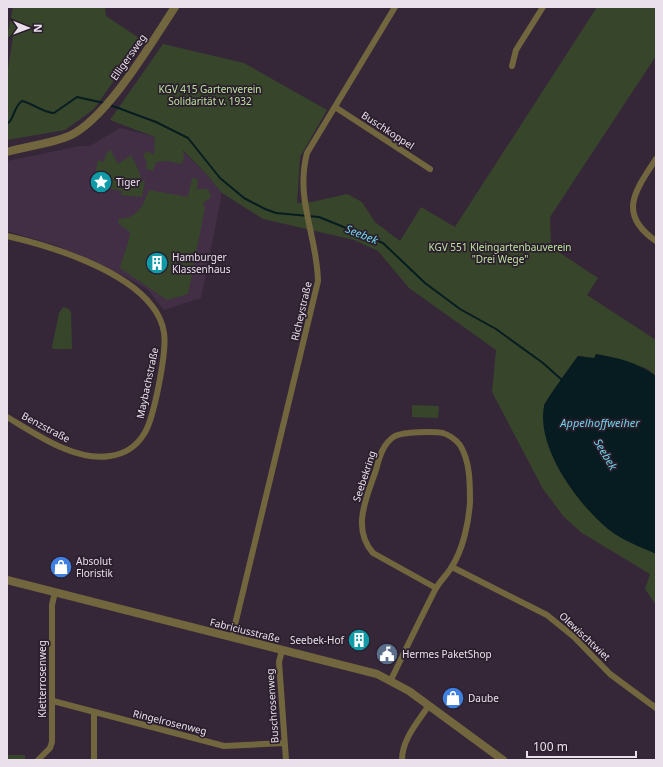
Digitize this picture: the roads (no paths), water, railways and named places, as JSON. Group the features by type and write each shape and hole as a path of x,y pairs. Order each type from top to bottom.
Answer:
{"street":[{"name":"Elligersweg","path":"7,152 69,136 85,127 96,117 113,96 175,7"},
{"name":"Richeystraße","path":"232,637 318,281 316,254 306,213 302,179 307,153 395,7"},
{"path":"512,66 516,50 543,7"},
{"name":"Buschkoppel","path":"335,107 430,169"},
{"path":"656,159 637,188 633,206 639,228 656,241"},
{"name":"Maybachstraße","path":"7,236 43,244 112,274 143,296 152,306 162,324 165,349 150,420 144,434 130,450 100,457"},
{"name":"Benzstraße","path":"7,417 65,450 100,457"},
{"name":"Seebekring","path":"391,680 436,588 452,567 463,537 468,514 469,480 464,455 456,441 443,433 435,432 400,434 394,437 384,448 379,457 363,512 362,533 366,544 374,553 436,588"},
{"name":"Olewischtwiet","path":"452,567 547,615 574,637 610,674 656,708"},
{"name":"Fabriciusstraße","path":"7,580 378,674 391,680 429,706 503,760"},
{"name":"Kletterrosenweg","path":"38,760 50,748 52,742 52,605 54,592"},
{"name":"Buschrosenweg","path":"282,650 279,662 286,760"},
{"name":"Ringelrosenweg","path":"53,701 224,746 284,743"},
{"path":"402,760 407,738 429,706"},
{"path":"94,713 94,760"}],"water":[{"name":"Appelhoffweiher","path":"596,354 628,361 642,367 656,376 656,554 619,537 596,518 572,490 553,457 546,439 543,422 544,406 578,356 594,358"}],"waterway":[{"name":"Seebek","path":"7,124 10,122 17,106 22,101 54,113 77,97 104,103"},
{"name":"Seebek","path":"110,105 156,122 188,138 220,178 244,198 265,209 276,213 319,217 383,243 425,283 460,309 496,329 543,363 562,380"}],"place":[{"name":"Tiger","path":"101,182"},
{"name":"Hamburger Klassenhaus","path":"157,263"},
{"name":"Absolut Floristik","path":"61,567"},
{"name":"Seebek-Hof","path":"359,640"},
{"name":"Hermes PaketShop","path":"387,654"},
{"name":"Daube","path":"453,698"}],"park label":[{"name":"KGV 415 Gartenverein Solidarität v. 1932","path":"210,94"},
{"name":"KGV 551 Kleingartenbauverein \"Drei Wege\"","path":"500,252"}]}
